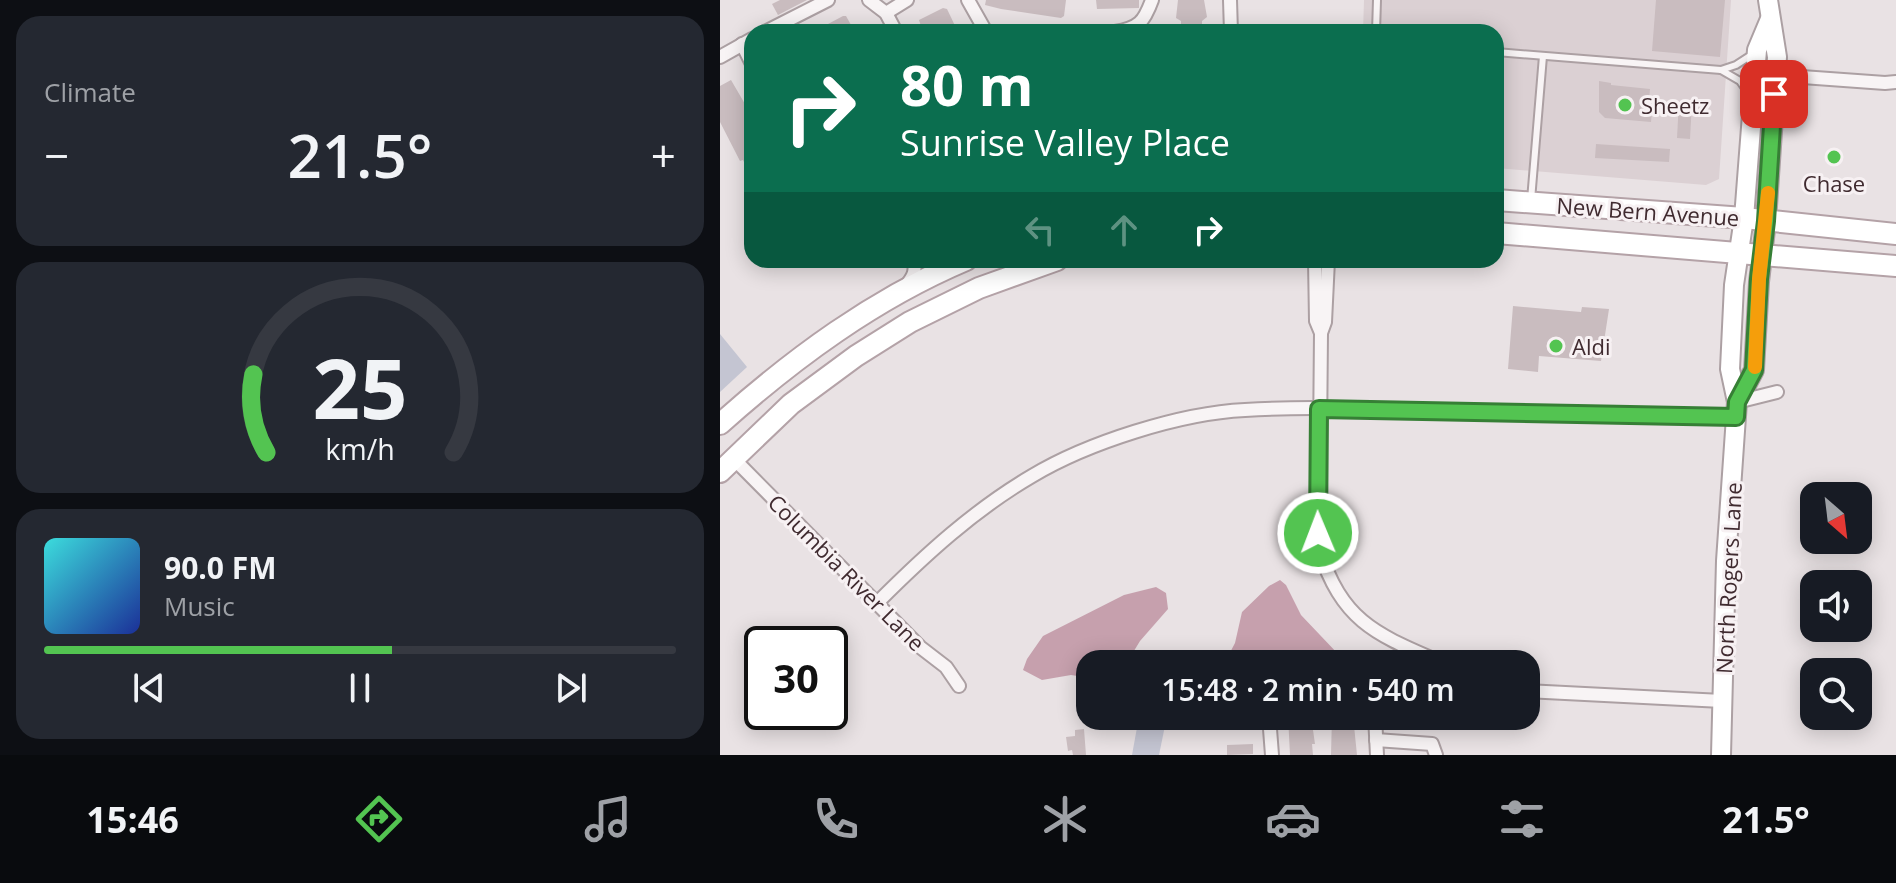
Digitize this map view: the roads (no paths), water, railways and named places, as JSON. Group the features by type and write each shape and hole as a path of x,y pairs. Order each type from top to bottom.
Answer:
{"main road":[{"name":"New Bern Avenue","path":"1504,200 1744,218 1896,234"},
{"name":"New Bern Avenue","path":"1504,234 1896,266"},
{"path":"720,424 765,383 814,346 863,313 950,268"},
{"path":"727,465 791,404 856,356 910,322 979,288 1035,268"}],"street":[{"path":"781,24 828,0"},
{"path":"869,0 886,13 892,24"},
{"path":"886,13 907,0"},
{"path":"968,0 982,24"},
{"path":"1138,24 1145,18 1152,0"},
{"path":"1230,0 1231,24"},
{"name":"North Rogers Lane","path":"1721,755 1726,561 1737,409 1730,369 1734,285 1744,218 1757,50 1769,9"},
{"name":"North Rogers Lane","path":"1737,409 1754,370 1766,221 1777,57 1769,9"},
{"path":"720,57 744,44"},
{"path":"1776,75 1896,82"},
{"path":"901,292 913,278 915,268"},
{"path":"1315,268 1316,321 1321,333"},
{"path":"1328,268 1325,322 1321,333 1319,549 1329,580 1348,608 1373,632 1414,650"},
{"path":"878,602 978,510 1034,474 1108,441 1178,421 1242,410 1737,409 1777,392"},
{"name":"Columbia River Lane","path":"727,465 878,602 920,647 946,667 959,686"},
{"path":"1540,692 1722,701"},
{"path":"1270,730 1272,755"},
{"path":"1376,730 1377,755"},
{"path":"1376,740 1432,744 1436,755"}],"lane":[{"path":"1376,24 1377,0"},
{"path":"1504,53 1721,70 1736,65 1757,50"},
{"path":"1531,202 1543,56"},
{"path":"1721,70 1740,81 1753,106"}],"place":[{"name":"Sheetz","path":"1625,105"},
{"name":"Chase","path":"1834,157"},
{"name":"Aldi","path":"1556,346"}]}
